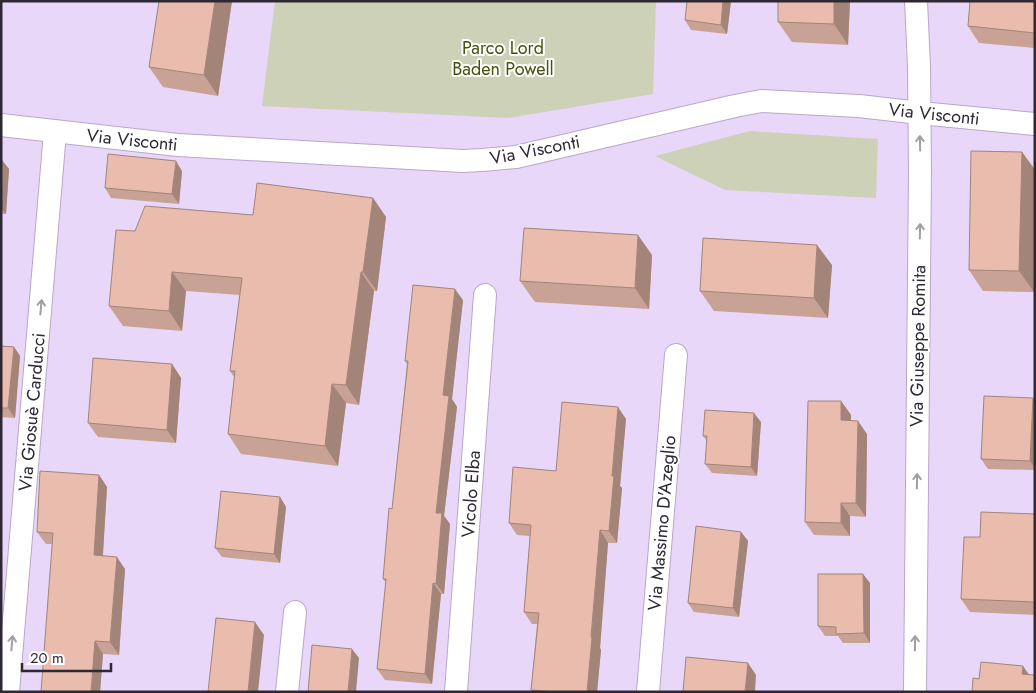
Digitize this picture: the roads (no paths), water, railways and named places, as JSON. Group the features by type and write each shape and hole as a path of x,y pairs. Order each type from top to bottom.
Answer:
{"street":[{"name":"Via Giuseppe Romita","path":"915,692 920,173 916,1"},
{"name":"Via Visconti","path":"1,125 178,145 472,161 516,157 762,101 859,106 1035,124"},
{"name":"Via Giosuè Carducci","path":"8,692 55,132"},
{"name":"Vicolo Elba","path":"456,692 485,295"},
{"name":"Via Massimo D'Azeglio","path":"648,692 676,355"},
{"path":"287,692 295,612"}],"park label":[{"name":"Parco Lord Baden Powell","path":"503,58"}]}
